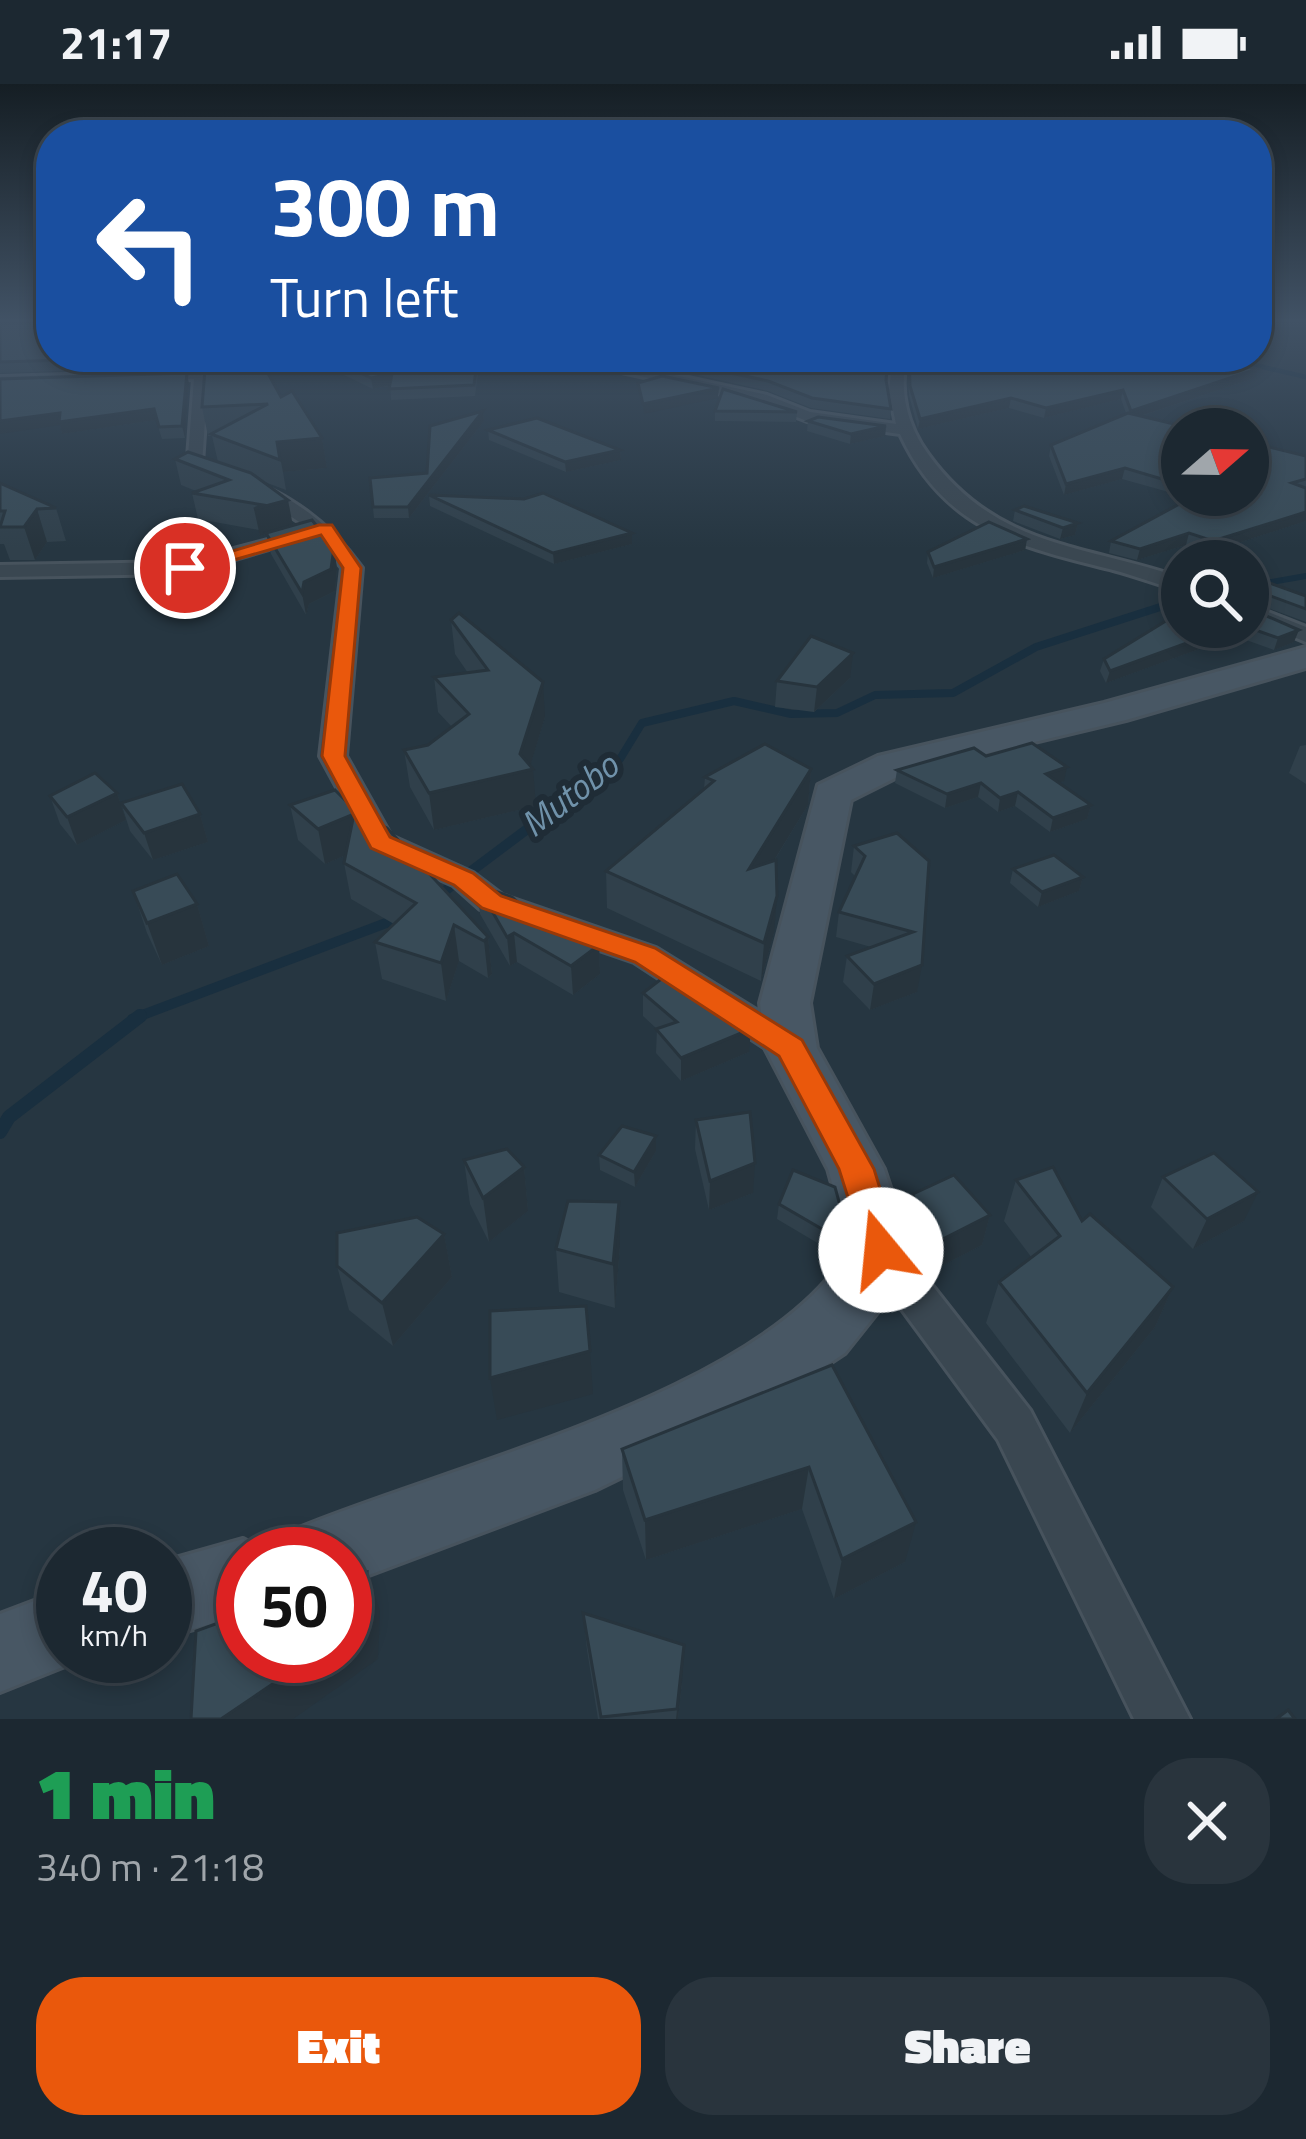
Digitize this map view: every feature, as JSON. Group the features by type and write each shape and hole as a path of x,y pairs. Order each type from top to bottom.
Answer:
{"main road":[{"path":"372,1537 570,1466 735,1388 823,1333 862,1285 881,1250 856,1169 790,1048 785,1003 832,794 892,764 1113,712 1306,657"},
{"path":"0,1653 36,1639"}],"street":[{"path":"199,395 193,466 254,486 314,516 352,568 333,756 380,842 464,879 491,902 645,955 790,1048"},
{"path":"750,395 807,416 904,430"},
{"path":"898,395 904,430 976,519 1012,540 1161,579"},
{"path":"0,571 185,568 326,528"},
{"path":"1269,619 1306,635"},
{"path":"881,1250 1014,1425 1163,1719"}],"building":[{"path":"0,395 185,395 182,426 159,427 154,409 59,422 60,413 0,421"},
{"path":"203,395 295,395 322,438 277,442 280,460 211,434 268,404 202,407"},
{"path":"641,395 684,395 643,404"},
{"path":"721,395 743,395 797,412 715,411"},
{"path":"805,395 889,395 891,409"},
{"path":"913,395 1100,395 1046,408 1011,398 920,419"},
{"path":"1125,395 1178,395 1131,411"},
{"path":"483,411 408,507 373,507 370,478 427,473 430,426"},
{"path":"1128,413 1161,421 1161,479 1125,468 1066,484 1051,445"},
{"path":"818,417 886,426 851,434 808,421"},
{"path":"537,418 620,450 565,462 488,430"},
{"path":"1269,447 1306,456 1306,479 1292,483 1306,488 1306,512 1216,540 1189,533 1140,549 1111,541 1161,514 1269,516"},
{"path":"188,452 251,473 288,500 254,509 263,505 192,493 229,480 175,459"},
{"path":"0,483 56,508 37,509 24,527 0,527 5,511 0,511"},
{"path":"543,493 632,533 553,553 429,495 524,499"},
{"path":"1024,506 1078,523 1063,528 1015,510"},
{"path":"312,520 334,548 331,569 304,582 302,593 266,533"},
{"path":"989,522 1027,539 934,567 928,552"},
{"path":"1269,583 1306,596 1306,609 1269,595"},
{"path":"459,613 543,682 520,754 533,769 429,793 404,750 428,745 469,714 434,677 488,670 451,620"},
{"path":"1269,617 1299,630 1278,638 1269,635"},
{"path":"1161,624 1161,648 1173,648 1110,671 1104,659"},
{"path":"811,636 853,653 817,687 777,681"},
{"path":"1032,743 1067,767 1046,774 1091,805 1053,818 1018,792 1000,798 981,783 947,794 897,770 974,748 986,756"},
{"path":"765,744 811,769 749,869 776,860 777,896 764,943 606,871 714,781 705,777"},
{"path":"95,773 117,793 67,817 50,796"},
{"path":"182,784 200,814 144,833 121,803"},
{"path":"335,790 362,817 387,828 488,937 484,941 454,925 441,963 375,942 416,903 344,863 354,814 318,829 290,805"},
{"path":"897,833 929,861 922,965 874,984 847,956 913,932 839,912 865,856 854,846"},
{"path":"1054,855 1083,877 1042,892 1013,869"},
{"path":"177,874 197,904 147,923 133,891"},
{"path":"477,885 512,897 548,929 560,922 599,945 571,966 514,933 507,937"},
{"path":"673,970 751,1029 681,1058 656,1029 677,1022 643,993"},
{"path":"750,1112 755,1163 710,1181 696,1120"},
{"path":"622,1126 656,1136 634,1172 599,1155"},
{"path":"507,1149 524,1167 483,1198 464,1160"},
{"path":"1214,1153 1258,1192 1207,1219 1163,1177"},
{"path":"1053,1167 1082,1221 1090,1214 1173,1287 1087,1393 999,1282 1060,1236 1016,1180"},
{"path":"793,1170 835,1187 841,1209 834,1236 779,1204"},
{"path":"954,1175 990,1215 935,1243 920,1225 913,1194"},
{"path":"568,1201 619,1202 613,1264 556,1249"},
{"path":"417,1217 444,1234 382,1303 337,1266 337,1233"},
{"path":"586,1306 590,1351 490,1378 490,1311"},
{"path":"832,1365 916,1522 842,1559 809,1467 645,1520 622,1449"},
{"path":"583,1613 684,1645 677,1709 601,1717"},
{"path":"216,1624 216,1683 274,1683 221,1719 191,1719 196,1631"}],"waterway":[{"name":"Mutobo","path":"1269,582 1306,576"},
{"name":"Mutobo","path":"597,777 620,759 642,723 734,701 791,714 837,713 875,695 953,693 1036,647 1161,607"},
{"name":"Mutobo","path":"597,777 601,774"},
{"name":"Mutobo","path":"434,899 597,777"},
{"name":"Mutobo","path":"132,1019 402,917"},
{"name":"Mutobo","path":"0,1132 9,1117 140,1016"}],"route":[{"path":"185,568 326,528 352,568 333,756 380,842 464,879 491,902 645,955 790,1048 856,1169 881,1250"}]}
